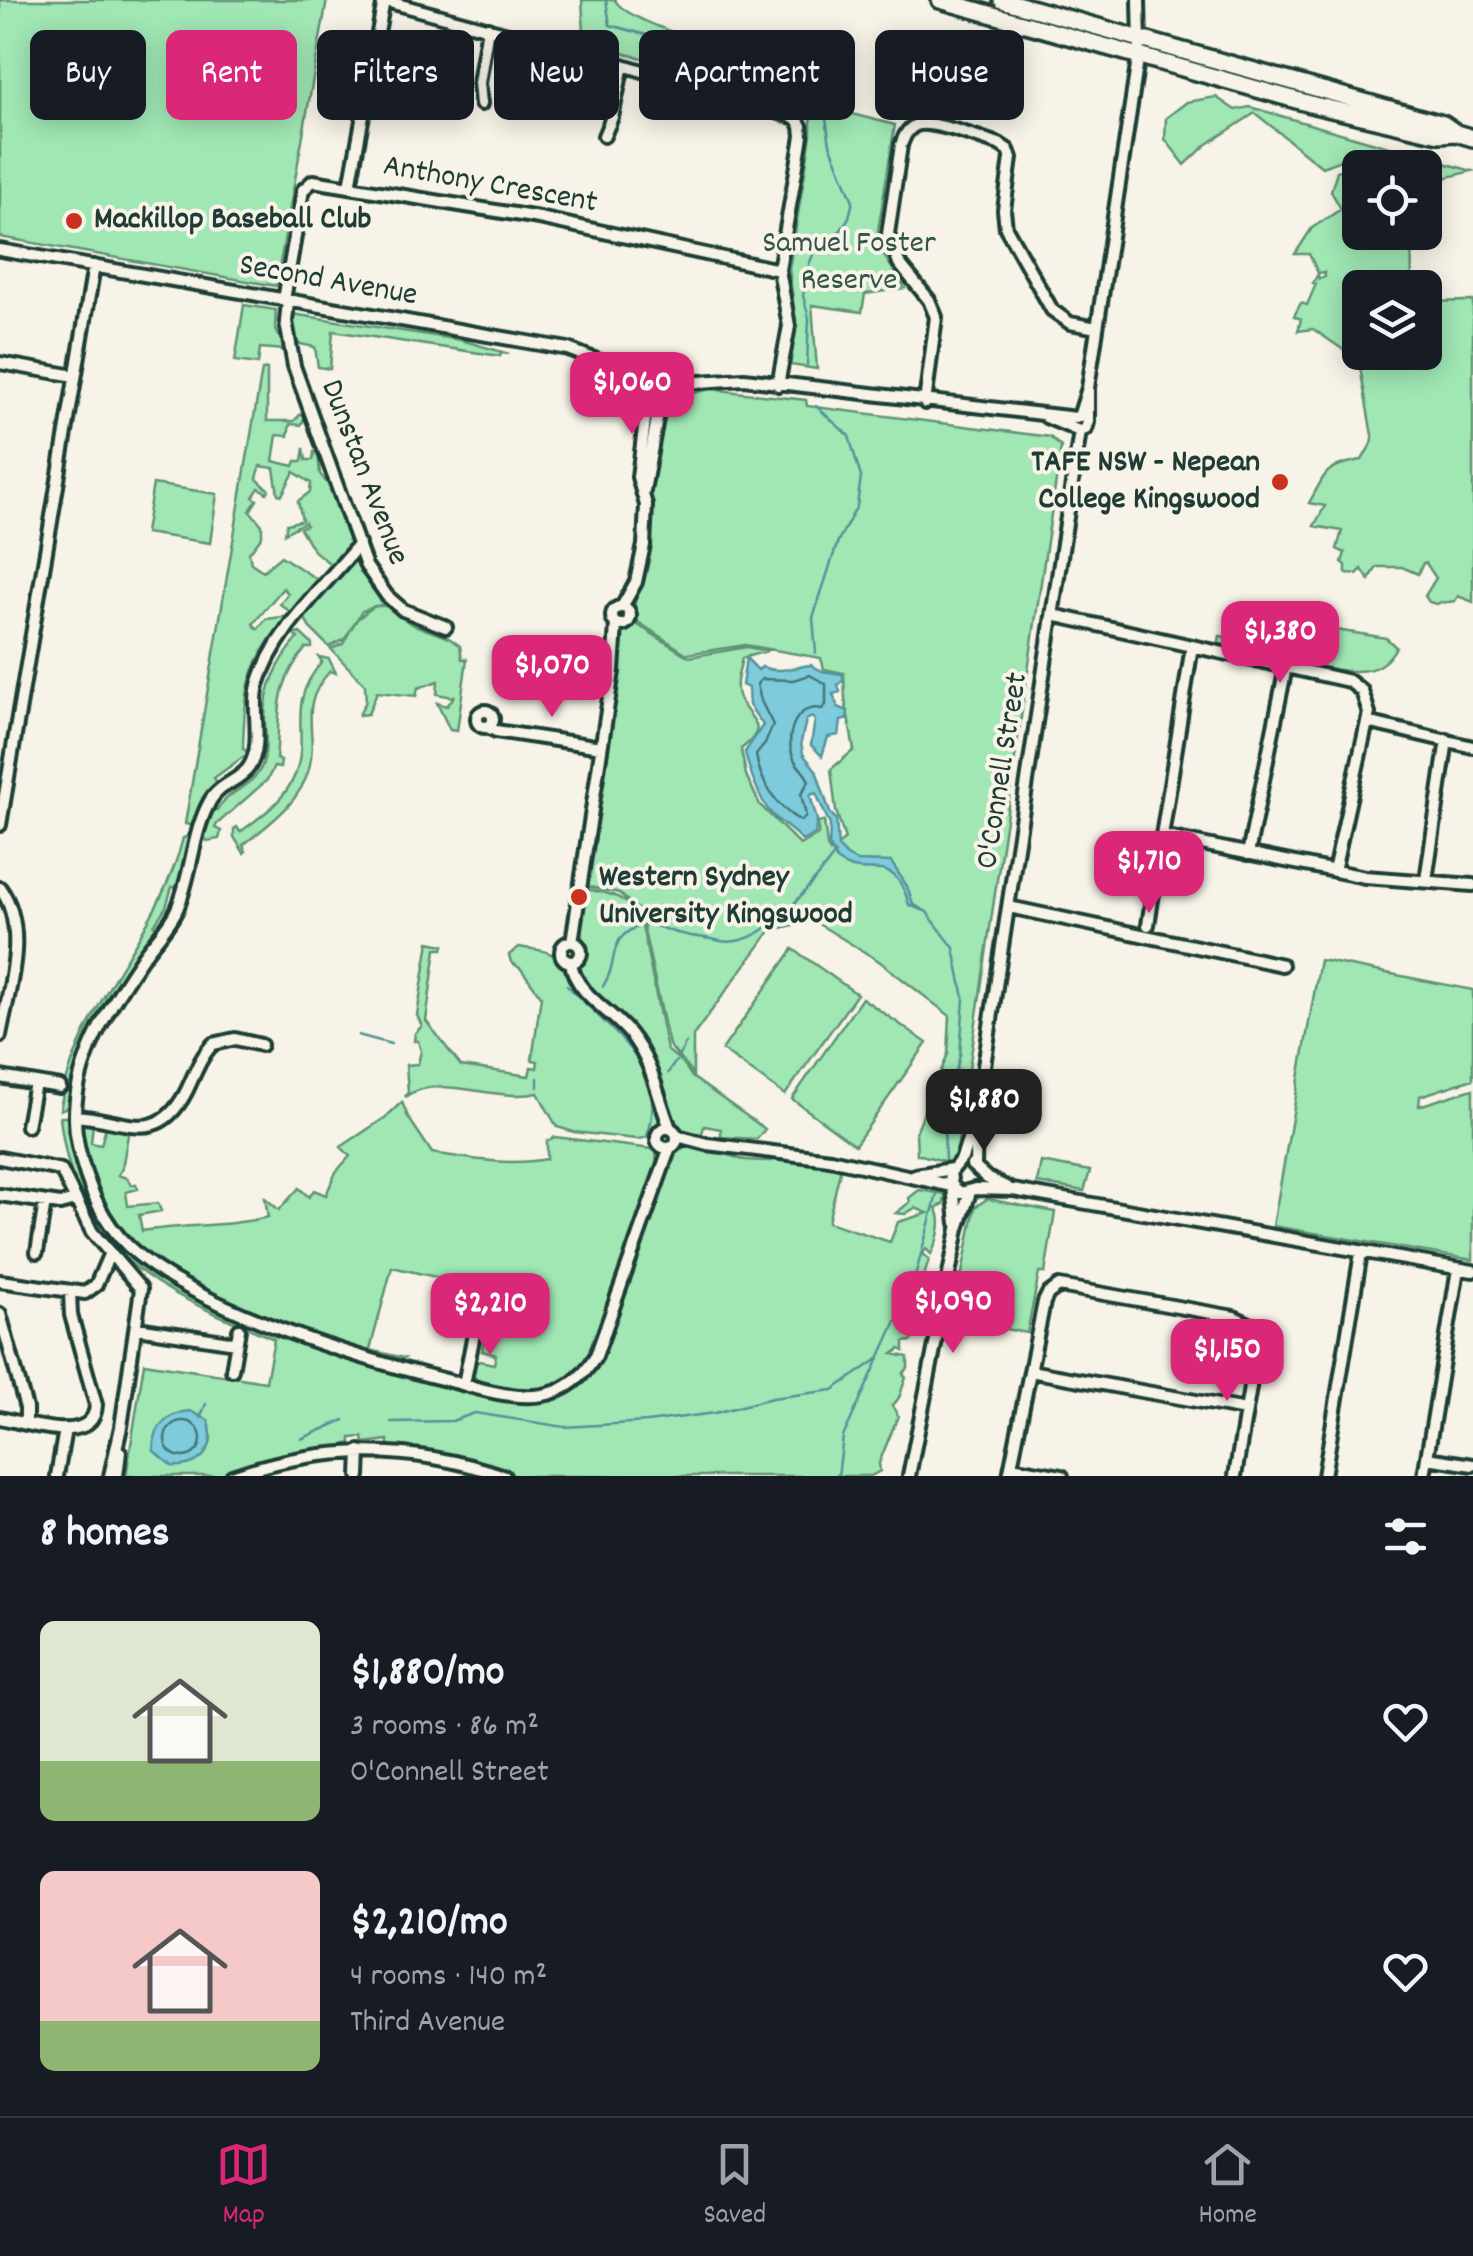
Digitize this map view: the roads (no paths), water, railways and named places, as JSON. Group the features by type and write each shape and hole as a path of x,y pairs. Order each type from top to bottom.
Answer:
{"highway":[{"path":"940,0 1140,47"},
{"path":"1002,0 1314,105 1473,138"}],"street":[{"path":"350,186 383,0 785,112 800,122 802,140 779,270 789,326 778,384"},
{"name":"O'Connell Street","path":"958,1229 980,1177 976,1168 976,1119 1140,47 1140,0"},
{"path":"480,104 479,78 488,28"},
{"path":"604,136 611,123 623,65"},
{"path":"925,402 936,316 896,257 888,234 901,146 914,126 932,124 1008,150 1011,158 1004,210 1006,228 1052,310 1070,323 1097,328"},
{"name":"Anthony Crescent","path":"286,300 304,188 316,181 539,218 779,270"},
{"name":"Second Avenue","path":"0,250 568,349 643,378"},
{"path":"0,825 94,266"},
{"name":"Dunstan Avenue","path":"286,300 294,366 366,566 391,600 413,616 446,627"},
{"path":"0,363 75,376"},
{"path":"655,396 642,386 648,371 662,370 670,384"},
{"path":"359,544 296,619 260,678 250,765 222,786 208,804 176,910 121,989 97,1035 81,1074 75,1116 83,1167 98,1206 119,1237 148,1263 211,1298 302,1336 464,1384 530,1396 559,1390 583,1374 600,1347 669,1138 656,1079 644,1054 622,1025 578,984 571,963 581,954 579,946 572,942 620,624 613,613 626,606 644,544 644,492 638,476 655,396 670,384 736,378 1054,414 1080,423"},
{"path":"1053,615 1350,682 1367,700 1367,722 1334,871"},
{"path":"1148,925 1192,646"},
{"path":"1248,854 1286,667"},
{"path":"1367,722 1473,747"},
{"path":"487,727 496,732 602,747"},
{"path":"1426,880 1446,740"},
{"path":"0,751 13,752"},
{"path":"1162,836 1365,878 1473,884"},
{"path":"0,888 8,902 16,937 0,1036"},
{"path":"1008,907 1282,965"},
{"path":"75,1116 137,1125 164,1123 174,1114 213,1044 235,1039 260,1044"},
{"path":"0,1077 60,1087"},
{"path":"28,1126 35,1082"},
{"name":"O'Connell Street","path":"958,1229 949,1178 962,1158 976,1119"},
{"path":"669,1138 830,1159 910,1176 960,1192 1013,1190 1473,1271"},
{"path":"0,1158 58,1168 65,1175 88,1226 142,1289 113,1476"},
{"path":"910,1176 962,1163 1013,1190"},
{"path":"0,1195 62,1204 75,1200"},
{"path":"37,1252 44,1202"},
{"path":"909,1476 958,1229"},
{"path":"1324,1476 1361,1253"},
{"path":"0,1282 85,1293 94,1288 109,1255"},
{"path":"1424,1476 1458,1268"},
{"path":"1062,1476 1010,1472 1044,1302 1059,1286 1234,1317 1254,1326 1256,1346 1234,1476"},
{"path":"0,1418 65,1429 86,1426 96,1411 70,1310 70,1292"},
{"path":"0,1314 26,1408 26,1422"},
{"path":"464,1384 476,1324"},
{"path":"137,1328 236,1344"},
{"path":"232,1370 240,1330"},
{"path":"1030,1371 1246,1410"},
{"path":"56,1476 65,1429"},
{"path":"359,1476 360,1451"},
{"path":"232,1476 283,1460 360,1451 436,1457 504,1476"},
{"path":"1427,1458 1473,1465"}],"water":[{"path":"746,658 758,670 811,665 842,674 840,692 833,694 838,707 848,711 847,719 841,721 839,735 828,737 822,756 811,745 815,720 806,720 801,742 803,754 816,770 830,813 836,819 838,847 857,861 891,862 907,886 913,904 925,911 909,905 903,887 887,872 859,869 836,860 829,845 830,825 816,793 810,795 817,820 815,834 802,841 767,808 745,752 763,725 749,705 748,688 742,685"},
{"path":"190,1411 208,1420 209,1447 199,1460 172,1466 154,1451 156,1435 168,1418"}],"waterway":[{"path":"606,0 610,25 780,71 808,87 825,112 830,144 853,201 841,230 815,249 809,265 803,296 809,318 807,365"},
{"path":"816,406 849,436 861,477 857,506 838,541 813,618 816,653"},
{"path":"644,925 738,941 771,925 786,912 835,854"},
{"path":"926,911 954,948 964,998 960,1055 944,1119 945,1162"},
{"path":"603,986 622,936 642,925"},
{"path":"567,985 616,1034 643,1070 651,1089 647,1136"},
{"path":"358,1035 391,1044"},
{"path":"678,1057 686,1043"},
{"path":"668,1073 676,1061"},
{"path":"538,1078 538,1087"},
{"path":"838,1476 843,1437 913,1284 937,1194"},
{"path":"391,1422 452,1421 475,1413 565,1427 647,1422 833,1390 878,1359"},
{"path":"200,1418 206,1404"},
{"path":"301,1439 344,1420"}],"place":[{"name":"Mackillop Baseball Club","path":"74,221"},
{"name":"TAFE NSW - Nepean College Kingswood","path":"1280,482"},
{"name":"Western Sydney University Kingswood","path":"579,897"}],"park label":[{"name":"Samuel Foster Reserve","path":"849,264"}]}
